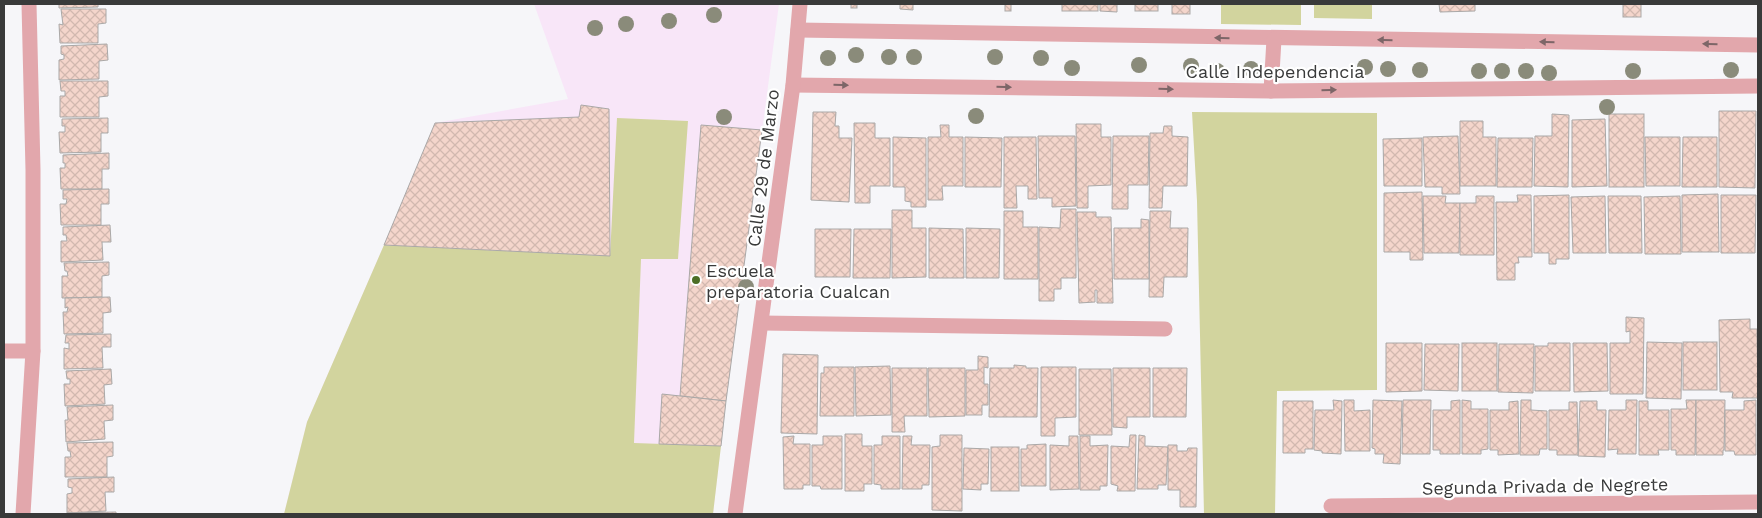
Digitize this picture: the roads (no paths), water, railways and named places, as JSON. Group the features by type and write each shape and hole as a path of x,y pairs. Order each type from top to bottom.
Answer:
{"street":[{"path":"23,514 34,351 33,170 29,4"},
{"name":"Calle 29 de Marzo","path":"735,514 793,85 800,4"},
{"name":"Calle Independencia","path":"798,30 1758,45"},
{"path":"1271,91 1274,38"},
{"name":"Calle Independencia","path":"793,85 1271,91 1758,86"},
{"path":"762,323 1165,329"},
{"path":"4,352 34,351"},
{"name":"Segunda Privada de Negrete","path":"1331,506 1758,502"}],"place":[{"name":"Escuela preparatoria Cualcan","path":"696,280"}]}
